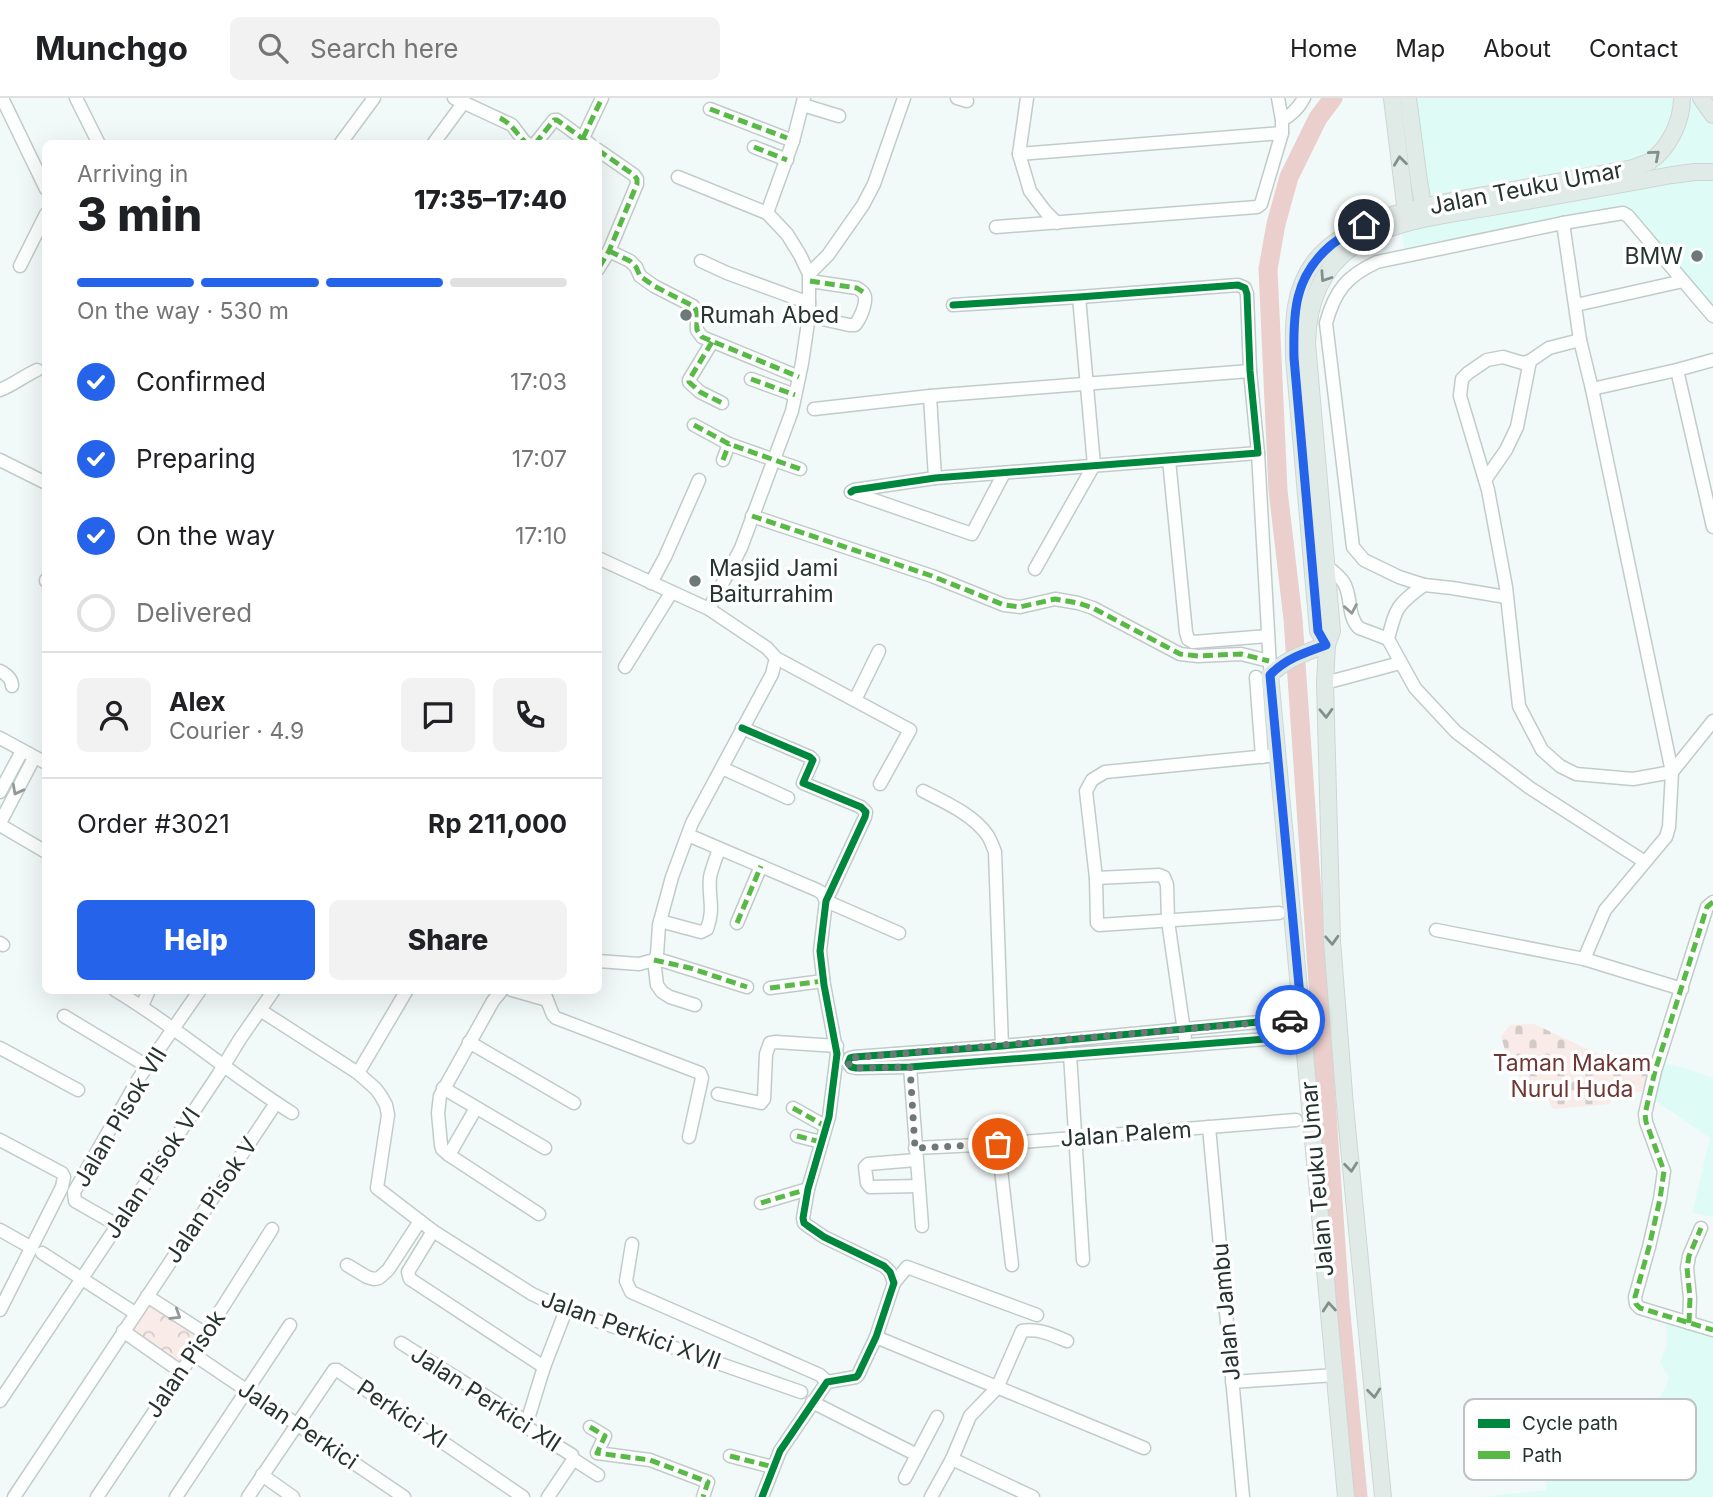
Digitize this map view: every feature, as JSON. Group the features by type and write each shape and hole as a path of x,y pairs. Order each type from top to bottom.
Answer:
{"main road":[{"path":"1392,98 1407,217"},
{"path":"1408,98 1424,213"},
{"name":"Jalan Teuku Umar","path":"1326,645 1318,631 1293,325 1303,281 1315,261 1332,244 1364,225 1633,168 1650,161 1666,145 1676,128 1682,98"},
{"path":"1701,98 1713,115"},
{"name":"Jalan Teuku Umar","path":"1424,213 1672,175 1713,172"},
{"name":"Jalan Teuku Umar","path":"1383,1497 1332,942 1325,682 1326,645 1332,631 1307,343 1310,309 1320,284 1340,257 1353,246 1407,217"},
{"path":"1268,670 1326,645"},
{"name":"Jalan Teuku Umar","path":"1268,670 1270,756 1304,1036 1346,1497"}],"street":[{"path":"2,98 42,181"},
{"path":"76,98 97,140"},
{"path":"343,140 374,98"},
{"path":"586,140 602,98"},
{"path":"810,278 863,205 874,184 904,98"},
{"path":"1027,98 1019,154 1030,191 1057,223"},
{"path":"996,227 1257,207 1261,204 1282,133 1278,98"},
{"path":"1282,120 1297,109 1304,98"},
{"path":"435,140 459,100 512,125 523,140"},
{"path":"767,213 787,160 804,102 839,116"},
{"path":"710,109 793,141"},
{"path":"538,140 552,121 557,120 585,140"},
{"path":"1019,154 1282,133"},
{"path":"754,147 787,160"},
{"path":"602,153 637,179 602,262"},
{"path":"678,177 767,213 788,234 810,278 809,309 792,411 741,548 709,609"},
{"path":"1506,597 1424,585 1399,577 1364,560 1353,547 1326,323 1332,302 1346,282 1358,271 1377,262 1623,213 1713,316"},
{"path":"20,265 42,222"},
{"path":"1563,223 1580,340 1672,772 1669,827 1661,844 1605,910 1584,959"},
{"path":"609,251 630,261 640,276 654,286 693,306 697,310 698,334 799,377"},
{"path":"701,261 849,325 855,325 859,321 865,298 863,292 857,288 810,278"},
{"path":"1576,305 1683,281"},
{"path":"953,304 1079,298 1238,285 1245,288 1258,453 1268,670"},
{"path":"1035,569 1094,466 1079,298"},
{"path":"1580,340 1549,348 1531,361 1523,363 1503,357 1487,360 1462,379 1460,396 1485,480 1506,587 1519,706 1542,750 1560,766 1576,774 1633,779 1672,772 1713,721"},
{"path":"712,342 689,382 700,392 723,403"},
{"path":"1592,388 1713,360"},
{"path":"1485,480 1506,450 1517,427 1531,361"},
{"path":"0,390 37,370"},
{"path":"1677,370 1713,527"},
{"path":"814,409 930,396 1251,371"},
{"path":"751,379 795,395"},
{"path":"930,396 935,478"},
{"path":"694,425 729,444 800,469"},
{"path":"723,460 729,444"},
{"path":"1004,472 972,534 851,492 935,478 1004,472 1258,453"},
{"path":"0,460 42,481"},
{"path":"1169,460 1188,639 1193,642 1268,636"},
{"path":"651,583 699,480"},
{"path":"752,516 932,576 1004,604 1020,607 1055,598 1078,603 1093,608 1180,654 1241,654 1268,670"},
{"path":"602,560 709,609 767,648 776,659 910,730 880,784"},
{"path":"1326,566 1345,584 1355,624 1388,639"},
{"path":"1424,585 1403,601 1395,614 1388,639 1415,688 1456,732 1531,788 1645,862"},
{"path":"625,667 671,593"},
{"path":"855,700 879,651"},
{"path":"695,1005 670,997 657,985 654,960 657,955 660,921 672,877 692,823 772,674 776,659"},
{"path":"1325,682 1400,663"},
{"path":"0,671 5,673 12,687"},
{"path":"743,728 810,757 813,760 803,783 866,811 826,901 820,951 823,981 837,1046 835,1076 829,1117 808,1189 803,1218 804,1223 824,1237 884,1266 890,1272 894,1283"},
{"path":"0,738 40,760 0,824 42,850"},
{"path":"0,792 22,751"},
{"path":"1270,756 1105,772 1092,780 1086,791 1099,925 1279,913"},
{"path":"722,768 788,798"},
{"path":"923,791 949,804 975,822 987,836 995,852 1002,1046"},
{"path":"688,835 817,890 826,901 899,933"},
{"path":"660,921 701,932 707,929 712,909 710,877 719,849"},
{"path":"737,923 761,866"},
{"path":"1096,878 1163,876 1167,885 1168,921 1186,1045"},
{"path":"1713,902 1707,907 1655,1071 1645,1114 1664,1171 1649,1247 1635,1297 1640,1308 1713,1330"},
{"path":"1436,930 1584,959 1682,989"},
{"path":"602,961 639,964 654,960 690,968 747,987"},
{"path":"770,988 823,981"},
{"path":"122,994 292,1113"},
{"path":"142,1006 147,994"},
{"name":"Jalan Pisok VII","path":"117,1225 75,1201 74,1192 147,1066 197,994"},
{"name":"Jalan Pisok VI","path":"0,1401 271,994"},
{"path":"260,1010 358,1073 405,994"},
{"path":"499,994 469,1042 438,1101 441,1145 449,1155 539,1214"},
{"path":"545,995 556,1018 701,1073 689,1137"},
{"path":"64,1016 147,1066"},
{"path":"1302,1018 854,1057 850,1058 848,1063 856,1068 910,1067 1304,1036"},
{"path":"469,1042 574,1103"},
{"path":"718,1094 761,1103 764,1099 766,1054 770,1043 837,1046"},
{"path":"0,1048 78,1090"},
{"path":"1070,1054 1083,1260"},
{"path":"910,1067 922,1226"},
{"name":"Jalan Perkici XVII","path":"358,1073 376,1089 386,1105 388,1115 377,1188 433,1231 532,1294 566,1310 801,1392"},
{"path":"443,1088 545,1148"},
{"name":"Jalan Pisok V","path":"14,1497 276,1103"},
{"path":"449,1155 476,1108"},
{"path":"793,1108 825,1126"},
{"name":"Jalan Palem","path":"919,1186 871,1188 867,1183 865,1167 868,1164 916,1154 998,1144 1296,1120"},
{"name":"Jalan Jambu","path":"1209,1127 1243,1497"},
{"path":"797,1136 821,1142"},
{"path":"0,1140 64,1177 37,1250 0,1310"},
{"path":"998,1144 1012,1265"},
{"path":"761,1203 808,1189"},
{"path":"347,1265 367,1277 380,1278 420,1221"},
{"path":"1689,1323 1690,1298 1686,1268 1701,1228"},
{"path":"0,1230 37,1250 135,1313"},
{"name":"Jalan Pisok","path":"97,1497 272,1230"},
{"path":"433,1231 408,1272 410,1279 544,1367"},
{"path":"632,1244 626,1281 631,1292 820,1375 827,1382"},
{"path":"762,1497 780,1451 827,1382 858,1375 876,1337 894,1283 907,1268 1037,1315"},
{"path":"147,1296 206,1334"},
{"path":"527,1422 566,1310"},
{"path":"176,1497 290,1325"},
{"path":"123,1331 180,1371"},
{"path":"931,1497 952,1459 970,1416 997,1388 1022,1331 1042,1331 1068,1341"},
{"path":"876,1337 1144,1448"},
{"name":"Jalan Perkici XII","path":"401,1343 527,1422 528,1428 598,1475"},
{"name":"Jalan Perkici","path":"193,1353 404,1497"},
{"name":"Perkici XI","path":"297,1424 332,1372 337,1370 523,1497"},
{"path":"1232,1382 1335,1375"},
{"path":"812,1402 917,1455"},
{"path":"905,1478 937,1417"},
{"path":"248,1497 297,1424"},
{"path":"590,1427 605,1436 597,1453 650,1460 708,1482 703,1497"},
{"path":"730,1456 773,1467"},
{"path":"548,1497 572,1457"},
{"path":"952,1459 1033,1497"},
{"path":"262,1475 293,1497"}],"shaded area":[{"path":"1382,98 1713,98 1713,312 1624,205 1404,248"},
{"path":"1660,1063 1713,1078 1713,1217 1692,1213 1710,1138 1653,1099"},
{"path":"1666,1323 1713,1336 1713,1497 1482,1497 1546,1490 1546,1480 1696,1480 1696,1399 1660,1399 1669,1378 1660,1363 1667,1344"}],"green space":[{"name":"Taman Makam Nurul Huda","path":"1534,1024 1598,1054 1649,1064 1642,1092 1613,1094 1610,1104 1553,1109 1545,1093 1520,1077 1507,1057 1501,1036 1510,1025"},
{"path":"147,1296 206,1334 180,1371 123,1331"}],"waterway":[{"path":"1333,98 1318,118 1289,177 1276,224 1268,269 1278,490 1293,619 1340,1303 1358,1497"}],"marked path":[{"path":"583,138 602,98"},
{"path":"710,109 787,138"},
{"path":"500,118 523,140"},
{"path":"538,140 554,120 584,140"},
{"path":"754,147 787,160"},
{"path":"602,153 637,179 602,262"},
{"path":"609,251 630,261 640,276 654,286 693,306 697,314 697,330 702,337 799,377"},
{"path":"810,281 857,288 863,292"},
{"path":"712,342 689,382 700,392 722,403"},
{"path":"751,379 795,395"},
{"path":"694,425 729,444 800,469"},
{"path":"723,460 729,444"},
{"path":"752,516 932,576 1004,605 1020,607 1055,599 1078,603 1093,608 1180,654 1241,654 1269,661"},
{"path":"737,923 761,866"},
{"path":"1713,902 1707,907 1655,1071 1645,1114 1664,1171 1649,1247 1635,1297 1640,1308 1713,1330"},
{"path":"654,960 690,968 747,987"},
{"path":"770,988 823,981"},
{"path":"793,1108 825,1126"},
{"path":"797,1136 821,1142"},
{"path":"761,1203 808,1189"},
{"path":"1689,1323 1687,1268 1701,1228"},
{"path":"590,1427 605,1436 597,1453 650,1460 708,1482 703,1497"},
{"path":"730,1456 773,1467"}],"cycle path":[{"path":"851,492 935,478 1258,453 1245,288 1238,285 953,305"},
{"path":"742,728 810,757 813,760 803,783 861,807 866,812 826,901 820,951 837,1054 829,1117 808,1189 803,1218 804,1223 824,1237 884,1266 890,1272 894,1283 876,1337 858,1375 827,1382 780,1451 762,1497"},
{"path":"1302,1018 854,1057 850,1058 848,1063 856,1068 910,1067 1304,1036"}],"way so far":[{"path":"998,1144 915,1148 910,1067 856,1068 848,1063 850,1058 1290,1020"}],"place":[{"name":"BMW","path":"1697,256"},
{"name":"Rumah Abed","path":"686,315"},
{"name":"Masjid Jami Baiturrahim","path":"695,581"}],"route":[{"path":"1290,1020 1302,1018 1270,675 1279,666 1303,653 1326,645 1318,631 1293,325 1303,281 1315,261 1332,244 1364,225"}]}
